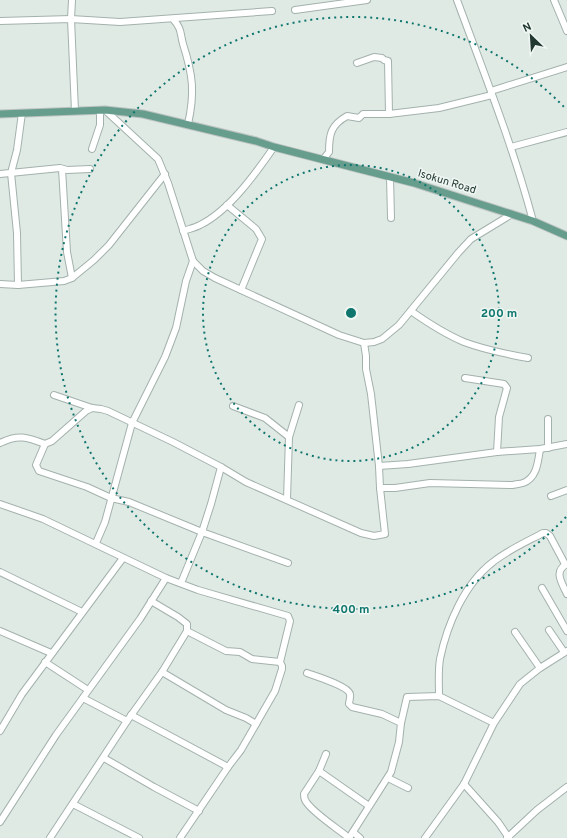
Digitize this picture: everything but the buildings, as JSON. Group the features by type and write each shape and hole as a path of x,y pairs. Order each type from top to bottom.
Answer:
{"main road":[{"name":"Isokun Road","path":"0,114 103,110 143,114 256,141 414,183 533,221 567,236"}],"street":[{"path":"72,0 71,19 75,111"},
{"path":"295,10 367,0"},
{"path":"457,0 511,147 522,179 533,221"},
{"path":"554,0 567,31"},
{"path":"0,21 71,19 120,22 272,11"},
{"path":"179,26 182,18"},
{"path":"173,19 179,26 191,72 192,107 188,124"},
{"path":"357,63 374,57 382,58 388,61 389,114"},
{"path":"325,160 325,157 329,152 328,140 332,130 347,116 359,118 363,114 389,114 439,108 491,93 567,67"},
{"path":"92,149 100,126 103,110"},
{"path":"103,110 158,159 165,174 193,261 203,270 215,278 339,336 364,344 382,339 399,325 471,239 512,214"},
{"path":"18,285 17,233 12,173 22,113"},
{"path":"511,147 567,132"},
{"path":"183,231 199,226 227,205 257,172 274,147"},
{"path":"62,169 67,252 72,278"},
{"path":"0,174 62,169 90,169"},
{"path":"0,284 18,285 64,281 72,278 94,260 108,245 165,174"},
{"path":"390,177 391,218"},
{"path":"227,205 256,229 262,239 241,290"},
{"path":"96,544 105,522 132,423 164,357 176,328 186,281 193,261"},
{"path":"411,311 429,324 464,342 489,350 528,358"},
{"path":"54,395 92,408 101,409 220,467 246,482 361,533 374,536 385,534 379,466 364,344"},
{"path":"465,378 504,384 507,388 499,417 497,452"},
{"path":"287,499 289,437 299,405"},
{"path":"233,406 265,418 289,437"},
{"path":"0,443 8,439 23,437 45,444 52,441 86,411 92,408"},
{"path":"548,419 548,448"},
{"path":"45,444 36,465 39,471 87,487 111,498 129,502 202,532 288,563"},
{"path":"379,466 408,464 497,452 540,449 567,444"},
{"path":"380,488 395,488 430,483 513,485 523,483 537,468 540,449"},
{"path":"181,583 202,532 211,504 220,467"},
{"path":"551,496 567,490"},
{"path":"0,504 43,519 166,578 211,594 288,616 290,622 280,662 282,669 275,690 241,750 180,838"},
{"path":"439,696 440,661 448,632 463,599 474,582 491,563 511,550 543,533 546,533 550,536 566,564 561,567 560,574 567,594"},
{"path":"0,731 22,694 51,653 123,558"},
{"path":"0,572 82,612"},
{"path":"0,822 56,736 128,637 166,578"},
{"path":"542,588 567,631"},
{"path":"50,838 131,715 162,672 187,631 187,624 151,601"},
{"path":"425,838 464,784 494,723 520,684 540,668 566,652 549,630"},
{"path":"0,631 51,653"},
{"path":"187,631 226,652 240,652 252,659 280,662"},
{"path":"515,632 540,668"},
{"path":"45,662 88,690"},
{"path":"162,672 226,710 246,718 256,724"},
{"path":"307,673 336,683 348,691 350,695 349,704 352,707 382,714 401,722"},
{"path":"350,836 358,826 369,806 388,778 393,767 407,697 439,696 494,723"},
{"path":"83,698 127,721"},
{"path":"131,715 228,767"},
{"path":"326,754 319,771 304,794 306,802 350,836 360,838"},
{"path":"104,758 199,811"},
{"path":"319,771 369,806"},
{"path":"388,778 408,788"},
{"path":"464,784 498,822 508,838 537,810 567,787"},
{"path":"73,804 128,836 139,838"}]}
